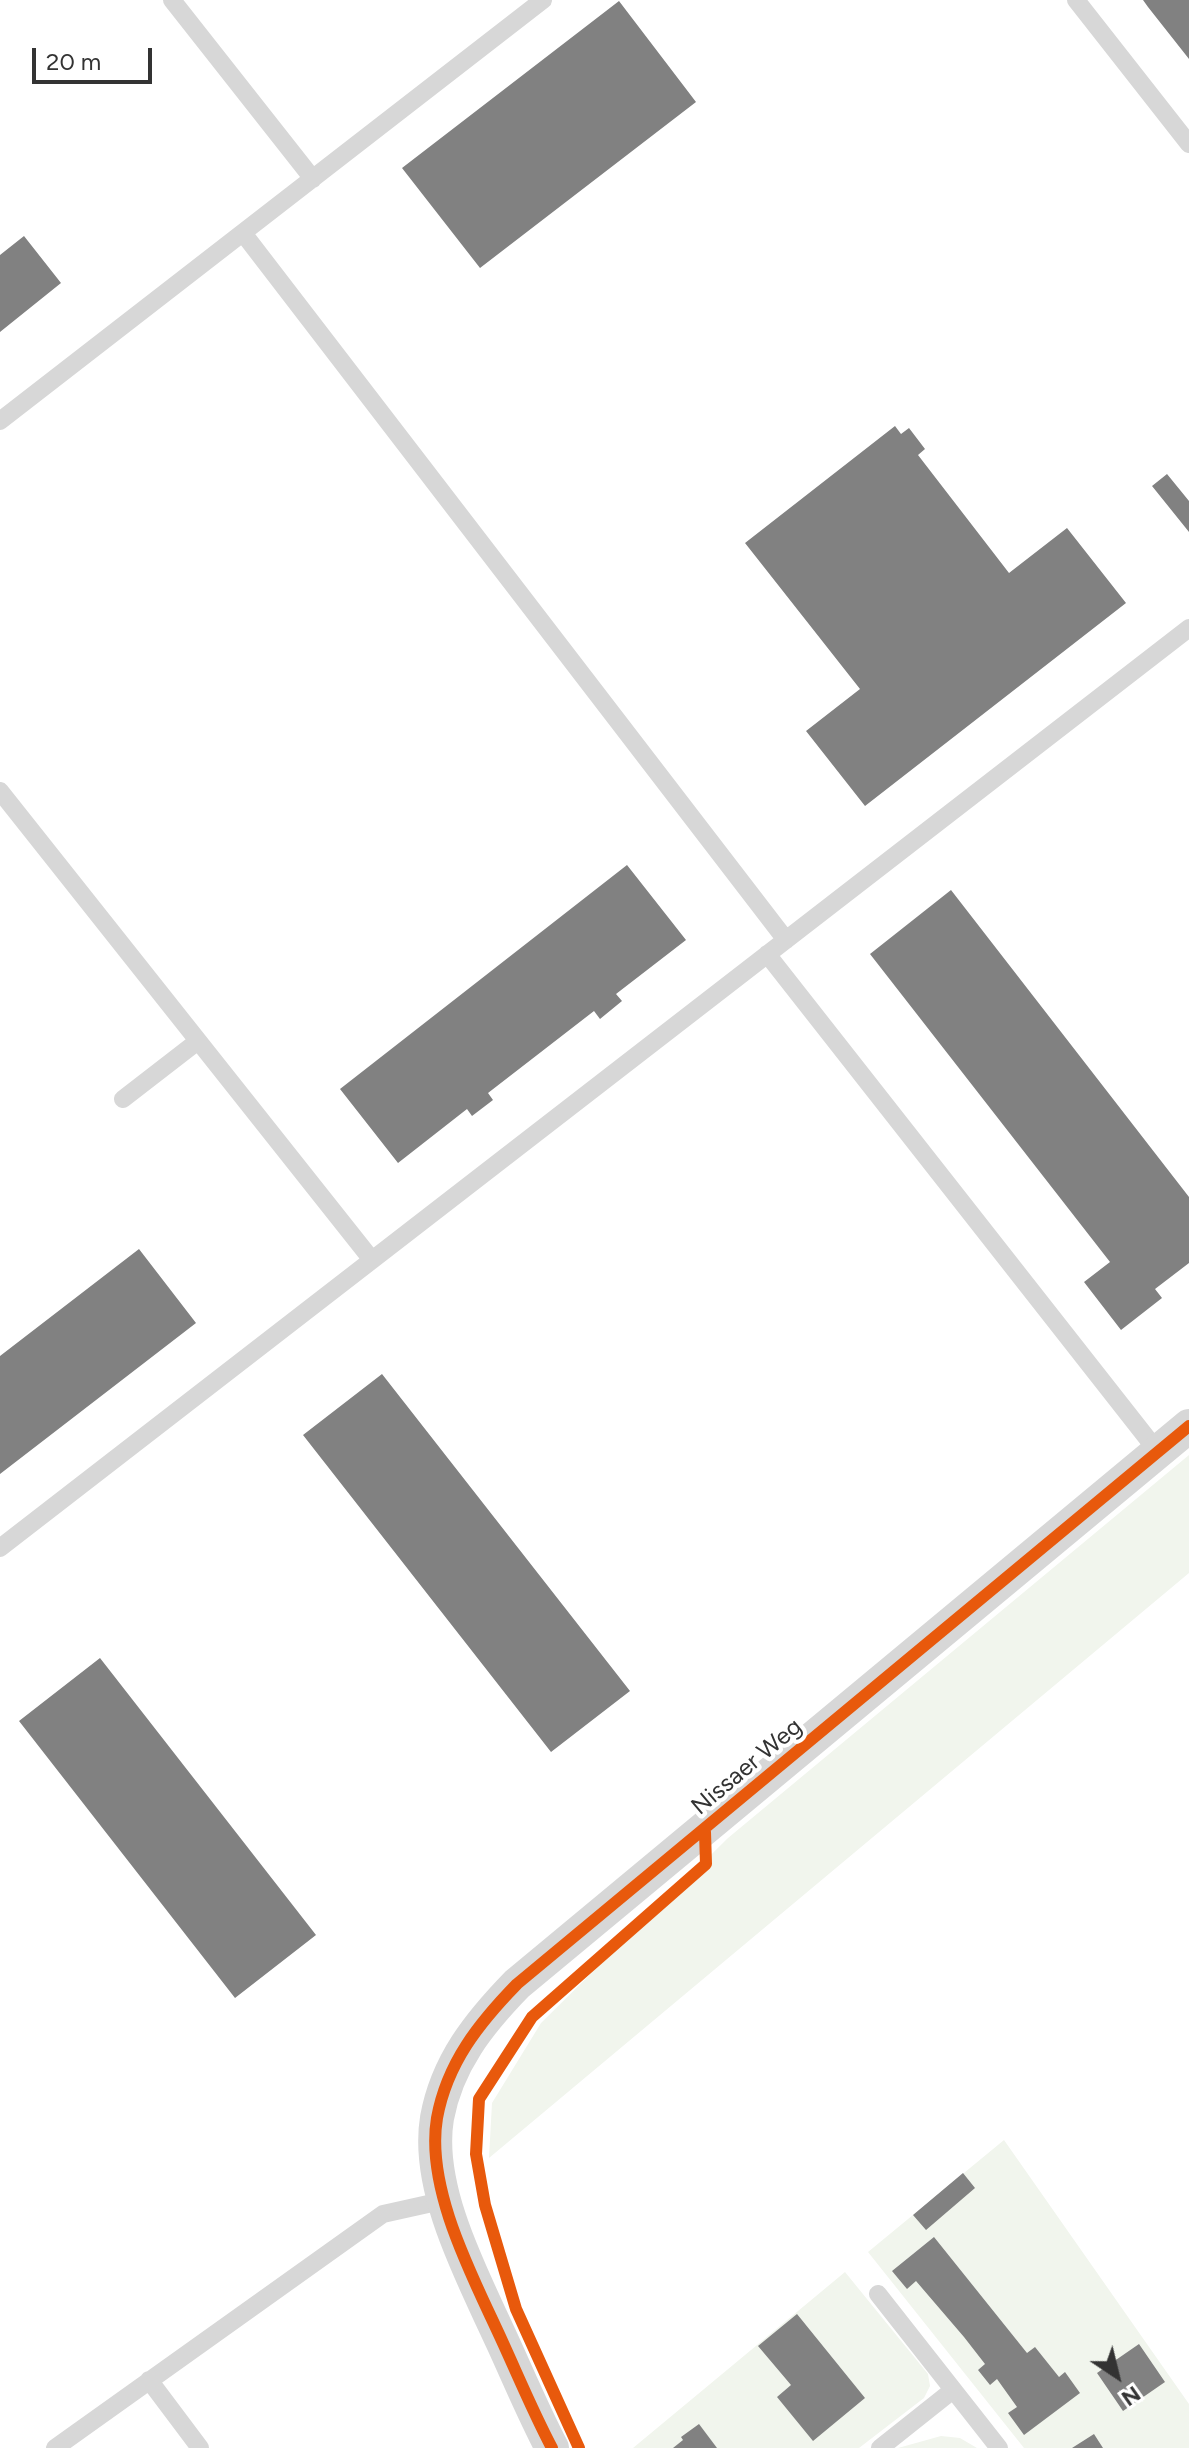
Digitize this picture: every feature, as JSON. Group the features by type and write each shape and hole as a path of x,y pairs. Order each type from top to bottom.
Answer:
{"street":[{"name":"Nissaer Weg","path":"552,2448 459,2248 435,2158 437,2119 449,2075 477,2025 517,1984 1189,1426"}],"lane":[{"path":"172,0 313,179"},
{"path":"0,421 543,0"},
{"path":"1076,0 1189,144"},
{"path":"243,233 786,940"},
{"path":"0,1548 1189,628"},
{"path":"0,791 372,1260"},
{"path":"767,954 1158,1452"},
{"path":"123,1099 198,1041"},
{"path":"55,2448 383,2214 446,2200"},
{"path":"878,2294 999,2448"},
{"path":"149,2380 200,2448"},
{"path":"880,2448 953,2390"}],"shaded area":[{"path":"1189,1455 1189,1573 489,2158 492,2103 541,2023 728,1838"},
{"path":"1004,2140 1189,2404 1189,2448 1024,2448 868,2252"},
{"path":"845,2272 928,2374 930,2386 924,2398 859,2448 633,2448"},
{"path":"941,2436 960,2438 977,2448 898,2448"}],"building":[{"path":"1143,0 1189,0 1189,59 1148,7"},
{"path":"619,1 696,102 480,268 402,168"},
{"path":"24,236 61,283 0,332 0,255"},
{"path":"895,426 901,434 909,428 925,449 918,455 1009,573 1067,528 1126,603 865,806 806,731 860,689 745,543"},
{"path":"1167,474 1189,501 1189,532 1152,486"},
{"path":"627,865 686,940 616,994 622,1001 600,1019 594,1011 488,1093 493,1100 472,1116 467,1109 398,1163 340,1089"},
{"path":"951,890 1189,1197 1189,1263 1155,1289 1162,1298 1121,1330 1084,1282 1110,1262 870,954"},
{"path":"139,1249 196,1323 0,1474 0,1356"},
{"path":"382,1374 630,1691 551,1752 303,1435"},
{"path":"100,1658 316,1935 235,1998 19,1721"},
{"path":"963,2173 975,2188 926,2230 913,2215"},
{"path":"934,2237 1027,2353 1035,2347 1059,2377 1065,2372 1080,2393 1024,2435 1008,2413 1017,2407 997,2379 990,2385 978,2370 985,2364 964,2337 916,2281 907,2289 892,2271"},
{"path":"797,2314 865,2398 813,2441 777,2397 791,2385 758,2346"},
{"path":"1139,2344 1165,2382 1123,2411 1097,2373"},
{"path":"699,2424 717,2448 673,2448 683,2440 681,2437"},
{"path":"1094,2434 1103,2448 1072,2448"}],"cycle path":[{"path":"552,2448 466,2263 438,2175 435,2146 437,2118 448,2079 466,2045 517,1984 1189,1426"},
{"path":"579,2448 516,2309 485,2205 476,2154 479,2099 532,2017 706,1864 705,1832"}]}
